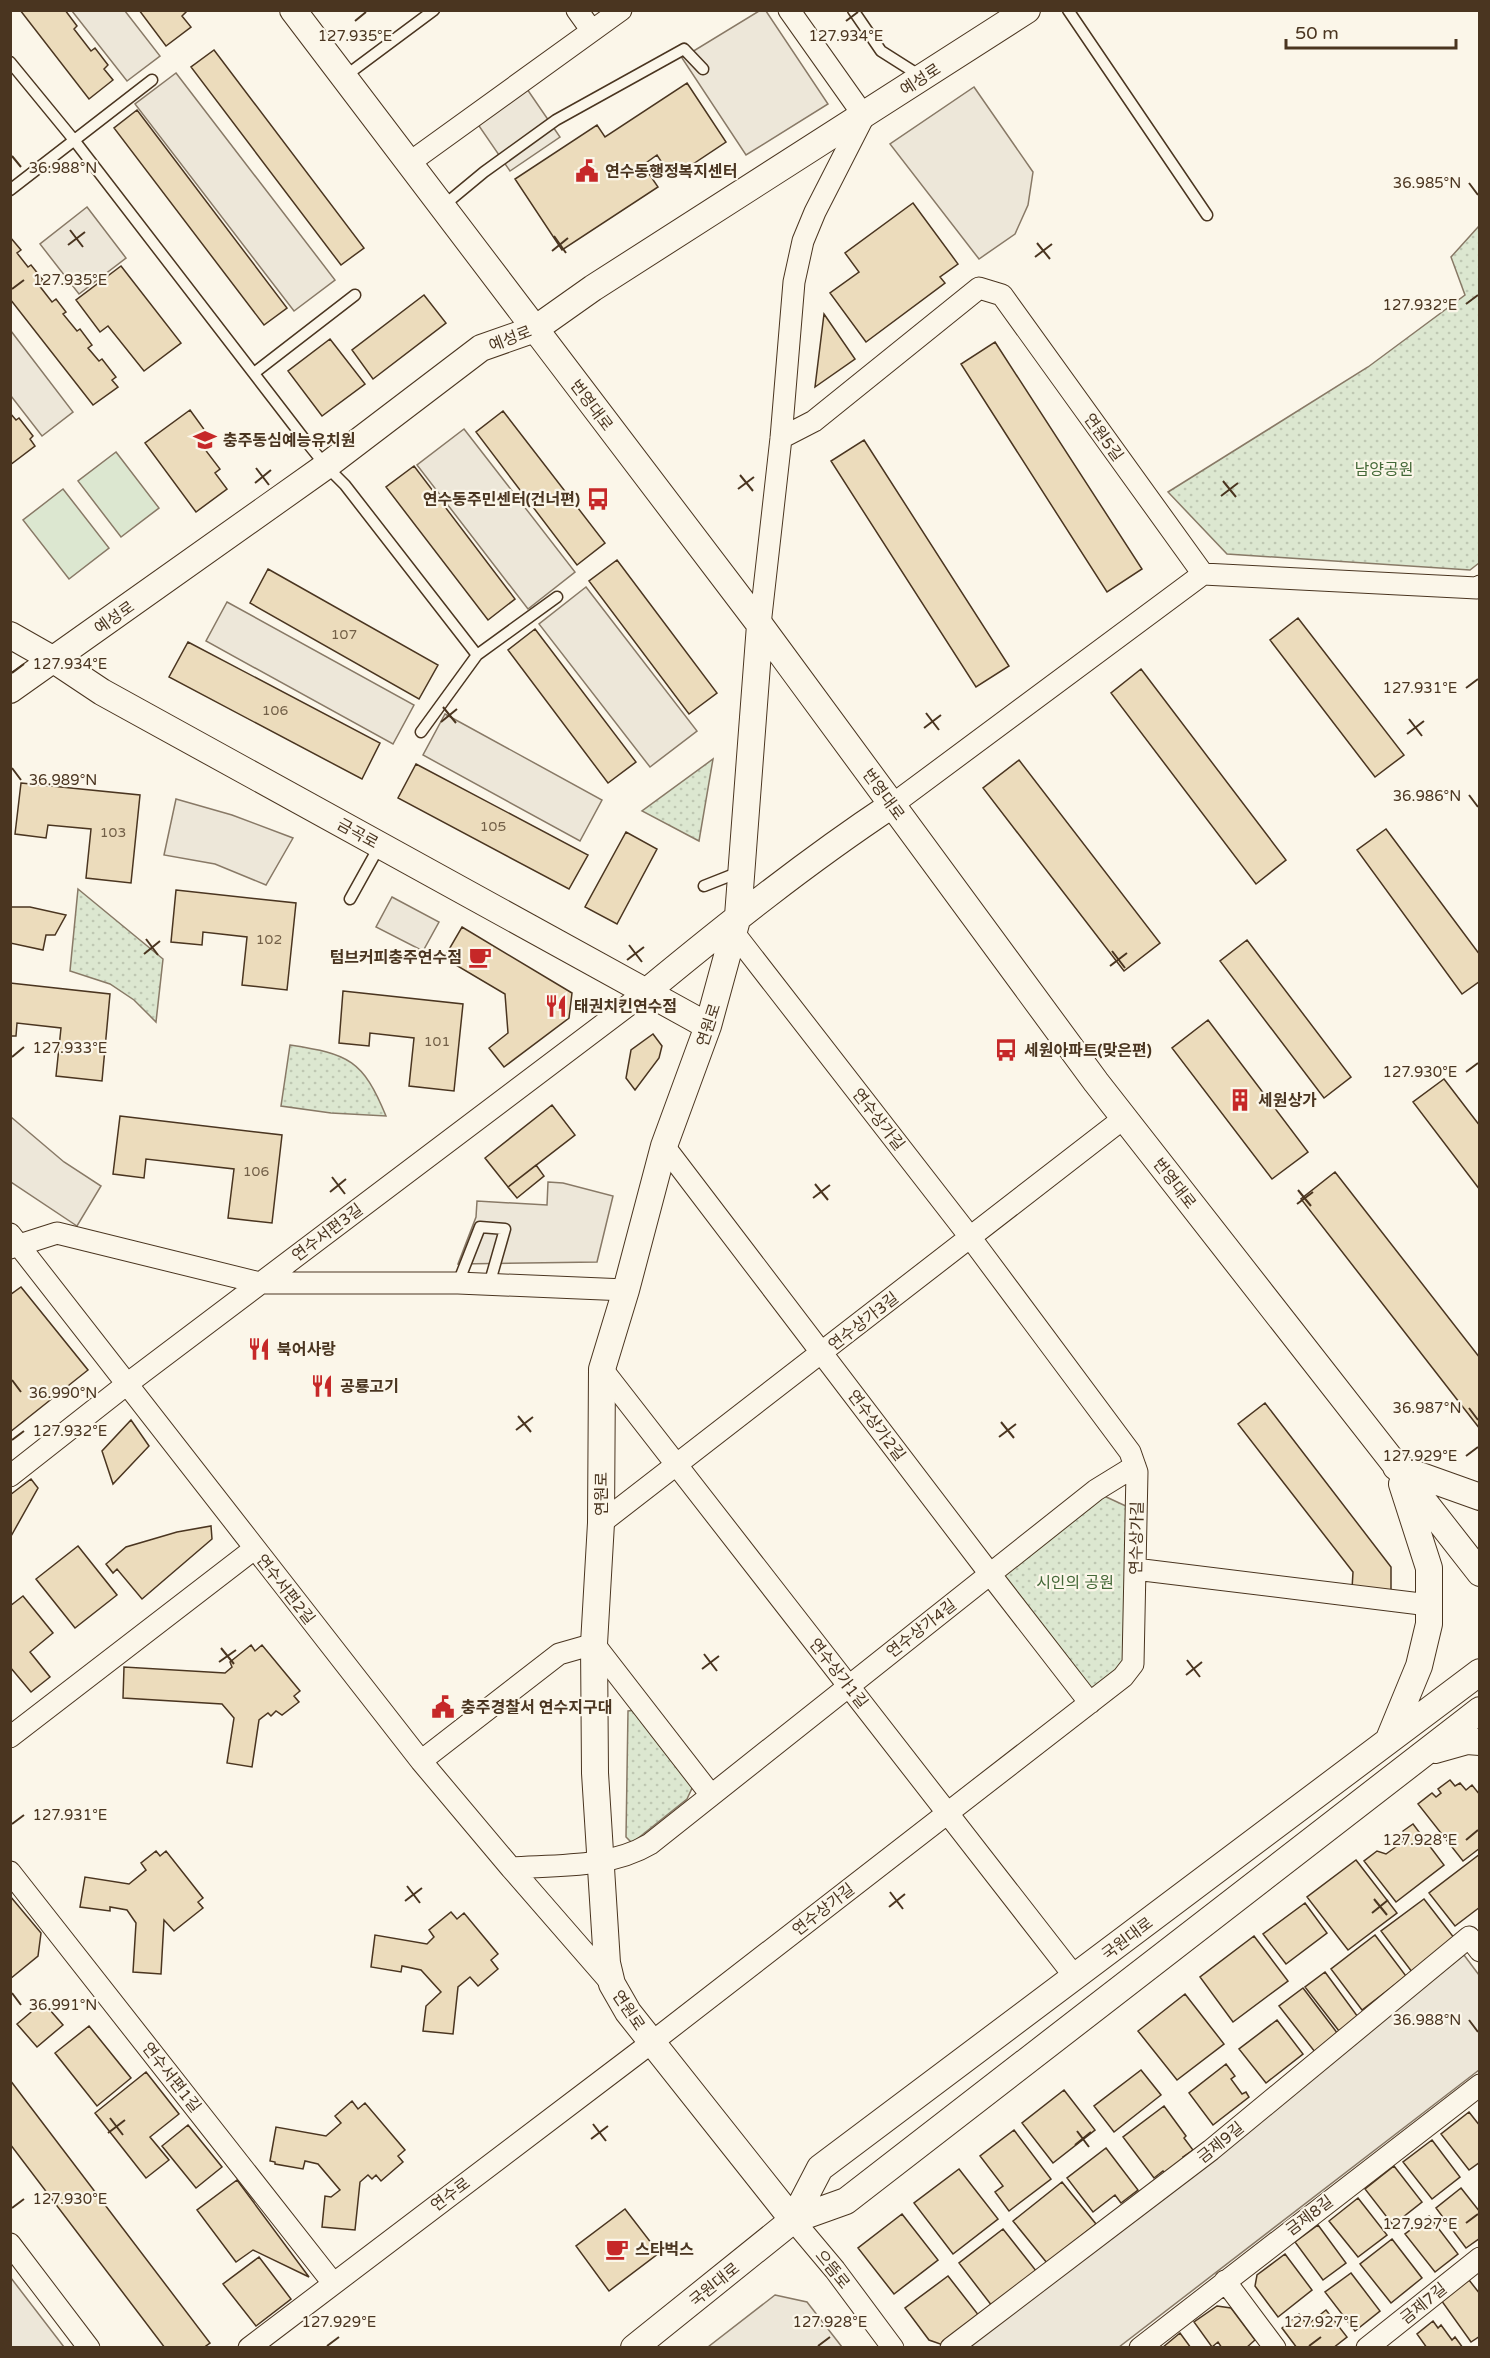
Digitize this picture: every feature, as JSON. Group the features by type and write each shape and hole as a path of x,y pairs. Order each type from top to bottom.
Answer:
{"street":[{"name":"번영대로","path":"293,10 760,625 1124,1118 1479,1574"},
{"path":"577,10 592,31"},
{"path":"410,164 621,10"},
{"name":"예성로","path":"10,690 326,466 481,348 535,329 593,288 1027,10"},
{"path":"760,625 781,438 794,282 804,241 815,212 864,116 797,13"},
{"name":"연원5길","path":"781,438 814,421 979,288 1002,295 1203,574"},
{"path":"646,992 736,925 838,840 892,805 1203,574 1479,589"},
{"name":"연원로","path":"760,625 736,925 708,1026 664,1146 602,1370 601,1523 594,1644 595,1773 608,1963 612,1984 628,2012 651,2043 793,2220"},
{"name":"금곡로","path":"10,634 102,692 708,1026"},
{"name":"연수상가길","path":"651,2043 1123,1677 1133,1664 1137,1472 1130,1452 736,925"},
{"name":"연수서편3길","path":"10,1476 127,1384 646,992"},
{"name":"연수상가3길","path":"601,1523 1124,1118"},
{"name":"연수상가2길","path":"664,1146 1090,1702"},
{"path":"13,1242 57,1233 260,1283 458,1283 626,1290"},
{"name":"연수서편2길","path":"13,1242 127,1384 421,1761 612,1984"},
{"name":"연수상가1길","path":"602,1370 1075,1977"},
{"name":"연수상가4길","path":"601,1861 644,1848 1096,1490 1135,1466"},
{"path":"1396,1467 1479,1497"},
{"path":"1389,1740 1419,1666 1429,1624 1430,1568 1396,1467"},
{"path":"10,1737 254,1549"},
{"path":"1135,1569 1429,1605"},
{"path":"421,1761 559,1654 594,1644 711,1795"},
{"name":"국원대로","path":"793,2220 820,2168 1479,1672"},
{"name":"국원대로","path":"634,2348 793,2220 846,2201 1479,1710"},
{"path":"1424,1754 1467,1741 1479,1742"},
{"path":"511,1868 601,1861"},
{"name":"연수서편1길","path":"10,1872 333,2283"},
{"name":"금제9길","path":"951,2348 1210,2150 1469,1937 1479,1951"},
{"name":"연수로","path":"249,2348 651,2043"},
{"name":"금제8길","path":"1140,2348 1479,2085"},
{"name":"으뜸로","path":"793,2220 835,2270 893,2348"},
{"path":"10,2244 89,2348"},
{"name":"금제7길","path":"1367,2348 1479,2258"},
{"path":"1225,2281 1275,2348"}],"lane":[{"path":"344,77 434,10"},
{"path":"853,10 881,51 923,78"},
{"path":"1068,10 1207,215"},
{"path":"442,206 484,172 556,120 684,49 703,69"},
{"path":"10,63 74,141 326,466 345,485 477,655"},
{"path":"10,190 152,80"},
{"path":"254,373 355,295"},
{"path":"421,732 477,655 557,597"},
{"path":"350,899 380,845"},
{"path":"704,886 742,871"},
{"path":"458,1283 480,1227 505,1228 489,1286"}],"green space":[{"name":"남양공원","path":"1479,226 1479,563 1470,570 1227,554 1168,492 1368,367 1465,295 1451,257"},
{"path":"116,452 159,508 121,537 78,481"},
{"path":"63,489 109,548 69,579 23,520"},
{"path":"713,759 699,841 642,811"},
{"path":"78,889 163,959 156,1022 134,1000 110,984 70,971"},
{"path":"290,1045 327,1052 352,1063 370,1083 386,1116 331,1113 281,1106"},
{"name":"시인의 공원","path":"1102,1495 1128,1507 1126,1662 1091,1690 1001,1572"},
{"path":"636,1710 693,1786 687,1799 632,1843 626,1837 628,1711"}],"shaded area":[{"path":"72,11 125,11 160,56 127,81"},
{"path":"759,11 766,11 828,104 746,155 682,58"},
{"path":"176,73 335,280 294,311 135,104"},
{"path":"974,87 1033,172 1028,205 1015,234 979,259 890,144"},
{"path":"527,89 560,137 510,171 477,123"},
{"path":"87,207 126,258 79,294 40,244"},
{"path":"11,331 73,412 42,436 11,396"},
{"path":"464,429 575,572 528,609 417,465"},
{"path":"586,587 697,731 650,767 539,624"},
{"path":"227,602 414,705 393,744 206,641"},
{"path":"445,714 602,800 580,841 423,755"},
{"path":"176,799 232,815 293,838 266,885 215,864 164,855"},
{"path":"392,897 439,922 423,951 376,927"},
{"path":"11,1117 64,1162 101,1186 77,1226 11,1182"},
{"path":"548,1182 563,1183 613,1196 597,1262 458,1264 476,1217 477,1201 547,1205"},
{"path":"1464,1955 1479,1975 1479,2070 1119,2347 966,2348"},
{"path":"11,2278 64,2347 11,2347"},
{"path":"775,2295 807,2302 842,2347 708,2347"}],"building":[{"path":"20,10 65,10 77,26 74,29 91,51 95,48 108,65 104,69 113,80 89,99"},
{"path":"139,10 185,10 182,16 191,27 166,46"},
{"path":"214,50 364,248 341,265 191,67"},
{"name":"연수동행정복지센터","path":"687,83 726,142 672,178 657,155 643,165 658,187 562,250 515,179 597,125 605,137"},
{"path":"137,110 287,308 264,325 114,128"},
{"path":"913,203 958,264 940,277 945,283 866,342 830,293 859,272 845,253"},
{"path":"10,237 21,250 17,253 43,280 38,284 52,302 56,299 66,312 63,314 77,331 80,329 92,345 88,348 99,361 102,359 116,377 112,380 118,387 93,405 10,299"},
{"path":"121,266 181,343 144,371 108,326 100,332 76,300"},
{"path":"424,295 446,323 373,379 352,350"},
{"path":"824,314 855,359 815,387"},
{"path":"330,339 365,384 322,416 288,371"},
{"path":"995,342 1142,569 1107,592 961,364"},
{"path":"190,410 206,432 197,439 220,469 215,473 227,489 196,512 145,443"},
{"path":"503,411 605,543 577,565 476,432"},
{"path":"10,413 16,420 19,418 33,436 30,439 35,446 10,465"},
{"path":"864,440 1009,666 976,687 831,461"},
{"path":"414,466 515,599 488,620 386,487"},
{"path":"617,560 717,693 689,714 589,581"},
{"path":"268,569 438,665 419,699 250,603"},
{"path":"1298,618 1404,755 1375,777 1270,640"},
{"path":"535,629 636,762 608,783 508,650"},
{"path":"188,642 380,743 362,779 169,677"},
{"path":"1141,669 1286,860 1256,884 1111,693"},
{"path":"1019,760 1160,943 1124,971 983,788"},
{"path":"416,764 588,855 569,889 398,798"},
{"path":"21,783 140,795 131,883 86,878 91,829 48,825 46,838 15,834"},
{"path":"1386,829 1480,955 1480,981 1462,994 1357,850"},
{"path":"626,832 657,849 617,924 585,907"},
{"path":"176,890 296,903 287,990 242,985 247,937 203,932 202,945 171,942"},
{"path":"10,907 30,907 66,915 55,935 46,935 43,950 10,943"},
{"path":"462,927 572,993 569,1018 504,1067 489,1048 508,1033 505,994 444,958"},
{"path":"1247,940 1351,1077 1324,1098 1220,961"},
{"path":"10,983 110,994 102,1081 56,1076 61,1028 17,1023 16,1036 10,1036"},
{"path":"343,991 463,1004 454,1091 409,1086 414,1038 370,1033 369,1046 339,1043"},
{"name":"세원상가","path":"1208,1020 1308,1152 1272,1179 1172,1048"},
{"path":"653,1034 662,1046 659,1058 635,1090 626,1078 631,1050"},
{"path":"1444,1079 1480,1126 1480,1190 1413,1102"},
{"path":"552,1105 575,1135 508,1187 485,1158"},
{"path":"120,1116 282,1135 272,1223 228,1218 234,1169 146,1159 144,1178 113,1174"},
{"path":"536,1165 544,1176 517,1198 508,1187"},
{"path":"1335,1172 1480,1358 1480,1429 1301,1199"},
{"path":"21,1287 88,1370 10,1432 10,1295"},
{"path":"1265,1403 1391,1567 1391,1591 1352,1589 1353,1572 1238,1424"},
{"path":"131,1420 149,1446 113,1484 102,1451"},
{"path":"31,1479 38,1488 10,1538 10,1495"},
{"path":"211,1526 212,1539 142,1599 117,1569 113,1573 106,1564 126,1547 177,1532"},
{"path":"78,1546 117,1595 75,1628 36,1579"},
{"path":"23,1596 53,1633 30,1652 50,1677 31,1692 10,1667 10,1606"},
{"path":"251,1645 255,1651 262,1645 300,1691 294,1696 299,1702 282,1715 276,1711 271,1716 268,1713 259,1720 252,1767 227,1763 234,1718 222,1704 123,1698 124,1667 225,1673 232,1667 230,1662"},
{"path":"1450,1780 1455,1786 1460,1783 1466,1790 1472,1785 1480,1795 1480,1848 1463,1861 1418,1804 1432,1793 1436,1797 1441,1793 1438,1789"},
{"path":"1413,1824 1444,1865 1396,1902 1364,1861 1377,1851 1386,1854 1404,1841 1403,1831"},
{"path":"156,1851 160,1856 166,1851 203,1898 198,1902 203,1908 174,1931 164,1920 161,1974 133,1972 136,1923 127,1910 110,1907 110,1911 80,1907 85,1877 129,1884 146,1870 141,1863"},
{"path":"1480,1854 1480,1907 1455,1926 1429,1893"},
{"path":"1356,1860 1397,1913 1348,1950 1307,1897"},
{"path":"10,1896 41,1933 38,1956 10,1979"},
{"path":"1424,1899 1455,1939 1412,1972 1381,1931"},
{"path":"1305,1903 1327,1933 1286,1964 1263,1934"},
{"path":"451,1912 457,1919 464,1913 498,1954 491,1960 498,1969 478,1986 470,1977 458,1987 453,2034 423,2031 426,2006 441,1992 421,1970 402,1966 401,1972 371,1967 375,1935 427,1944 434,1937 429,1930"},
{"path":"1375,1935 1406,1976 1362,2010 1331,1969"},
{"path":"1254,1936 1288,1981 1233,2022 1200,1977"},
{"path":"1325,1972 1358,2017 1339,2031 1305,1987"},
{"path":"1303,1988 1338,2034 1315,2052 1279,2006"},
{"path":"1185,1994 1224,2044 1177,2080 1138,2031"},
{"path":"43,2002 63,2025 37,2047 17,2024"},
{"path":"1277,2020 1303,2054 1266,2083 1239,2049"},
{"path":"89,2026 131,2078 97,2106 55,2053"},
{"path":"1226,2064 1235,2076 1231,2079 1242,2094 1246,2092 1249,2097 1213,2125 1189,2093"},
{"path":"1141,2070 1161,2095 1114,2132 1094,2106"},
{"path":"146,2072 179,2114 150,2137 169,2160 146,2178 95,2113"},
{"path":"10,2080 210,2343 203,2348 165,2348 10,2144"},
{"path":"1064,2090 1095,2130 1053,2163 1022,2123"},
{"path":"352,2101 358,2109 365,2103 405,2150 398,2156 403,2162 381,2181 376,2175 372,2179 368,2175 360,2182 355,2230 322,2227 325,2196 331,2197 340,2190 318,2164 305,2161 303,2169 270,2161 276,2127 326,2136 341,2123 335,2116"},
{"path":"1164,2106 1186,2136 1184,2138 1193,2150 1183,2157 1188,2164 1169,2178 1163,2171 1154,2178 1123,2137"},
{"path":"1469,2112 1480,2126 1480,2162 1469,2170 1441,2134"},
{"path":"188,2125 222,2167 196,2188 162,2146"},
{"path":"1014,2130 1051,2179 1009,2211 995,2192 1003,2186 980,2156"},
{"path":"1432,2140 1460,2177 1432,2199 1403,2162"},
{"path":"1106,2148 1138,2190 1121,2203 1115,2195 1093,2212 1067,2178"},
{"path":"1394,2166 1422,2202 1393,2225 1365,2189"},
{"path":"959,2169 998,2219 953,2254 914,2203"},
{"path":"237,2180 309,2277 253,2250 236,2262 197,2210"},
{"path":"1062,2182 1096,2224 1047,2263 1013,2221"},
{"path":"1461,2188 1480,2212 1480,2238 1466,2248 1436,2208"},
{"path":"1358,2198 1387,2235 1358,2257 1329,2221"},
{"name":"스타벅스","path":"625,2209 659,2253 609,2291 576,2246"},
{"path":"902,2214 938,2260 894,2294 858,2248"},
{"path":"1429,2216 1458,2254 1435,2272 1405,2234"},
{"path":"1318,2225 1346,2263 1323,2280 1295,2242"},
{"path":"1003,2229 1037,2272 992,2306 959,2263"},
{"path":"1392,2239 1422,2278 1391,2303 1360,2264"},
{"path":"1285,2254 1312,2290 1278,2317 1255,2286 1257,2275"},
{"path":"259,2257 291,2299 256,2326 223,2284"},
{"path":"1351,2273 1380,2311 1355,2331 1325,2292"},
{"path":"948,2276 980,2317 943,2345 929,2340 905,2308"},
{"path":"1469,2280 1480,2294 1480,2336 1471,2342 1441,2300"},
{"path":"1217,2306 1231,2308 1255,2340 1246,2348 1222,2348 1218,2342 1212,2347 1194,2322"},
{"path":"1326,2310 1347,2337 1333,2348 1297,2348 1282,2328 1299,2314 1307,2325"},
{"path":"1433,2321 1438,2328 1441,2325 1452,2340 1455,2337 1463,2348 1427,2348 1417,2334"},
{"path":"1180,2333 1191,2348 1162,2348"}],"place":[{"name":"연수동행정복지센터","path":"587,171"},
{"name":"충주동심예능유치원","path":"205,440"},
{"name":"연수동주민센터(건너편)","path":"598,499"},
{"name":"텀브커피충주연수점","path":"480,957"},
{"name":"태권치킨연수점","path":"556,1006"},
{"name":"세원아파트(맞은편)","path":"1006,1050"},
{"name":"세원상가","path":"1240,1100"},
{"name":"북어사랑","path":"259,1349"},
{"name":"공룡고기","path":"322,1386"},
{"name":"충주경찰서 연수지구대","path":"443,1707"},
{"name":"스타벅스","path":"617,2249"}]}
